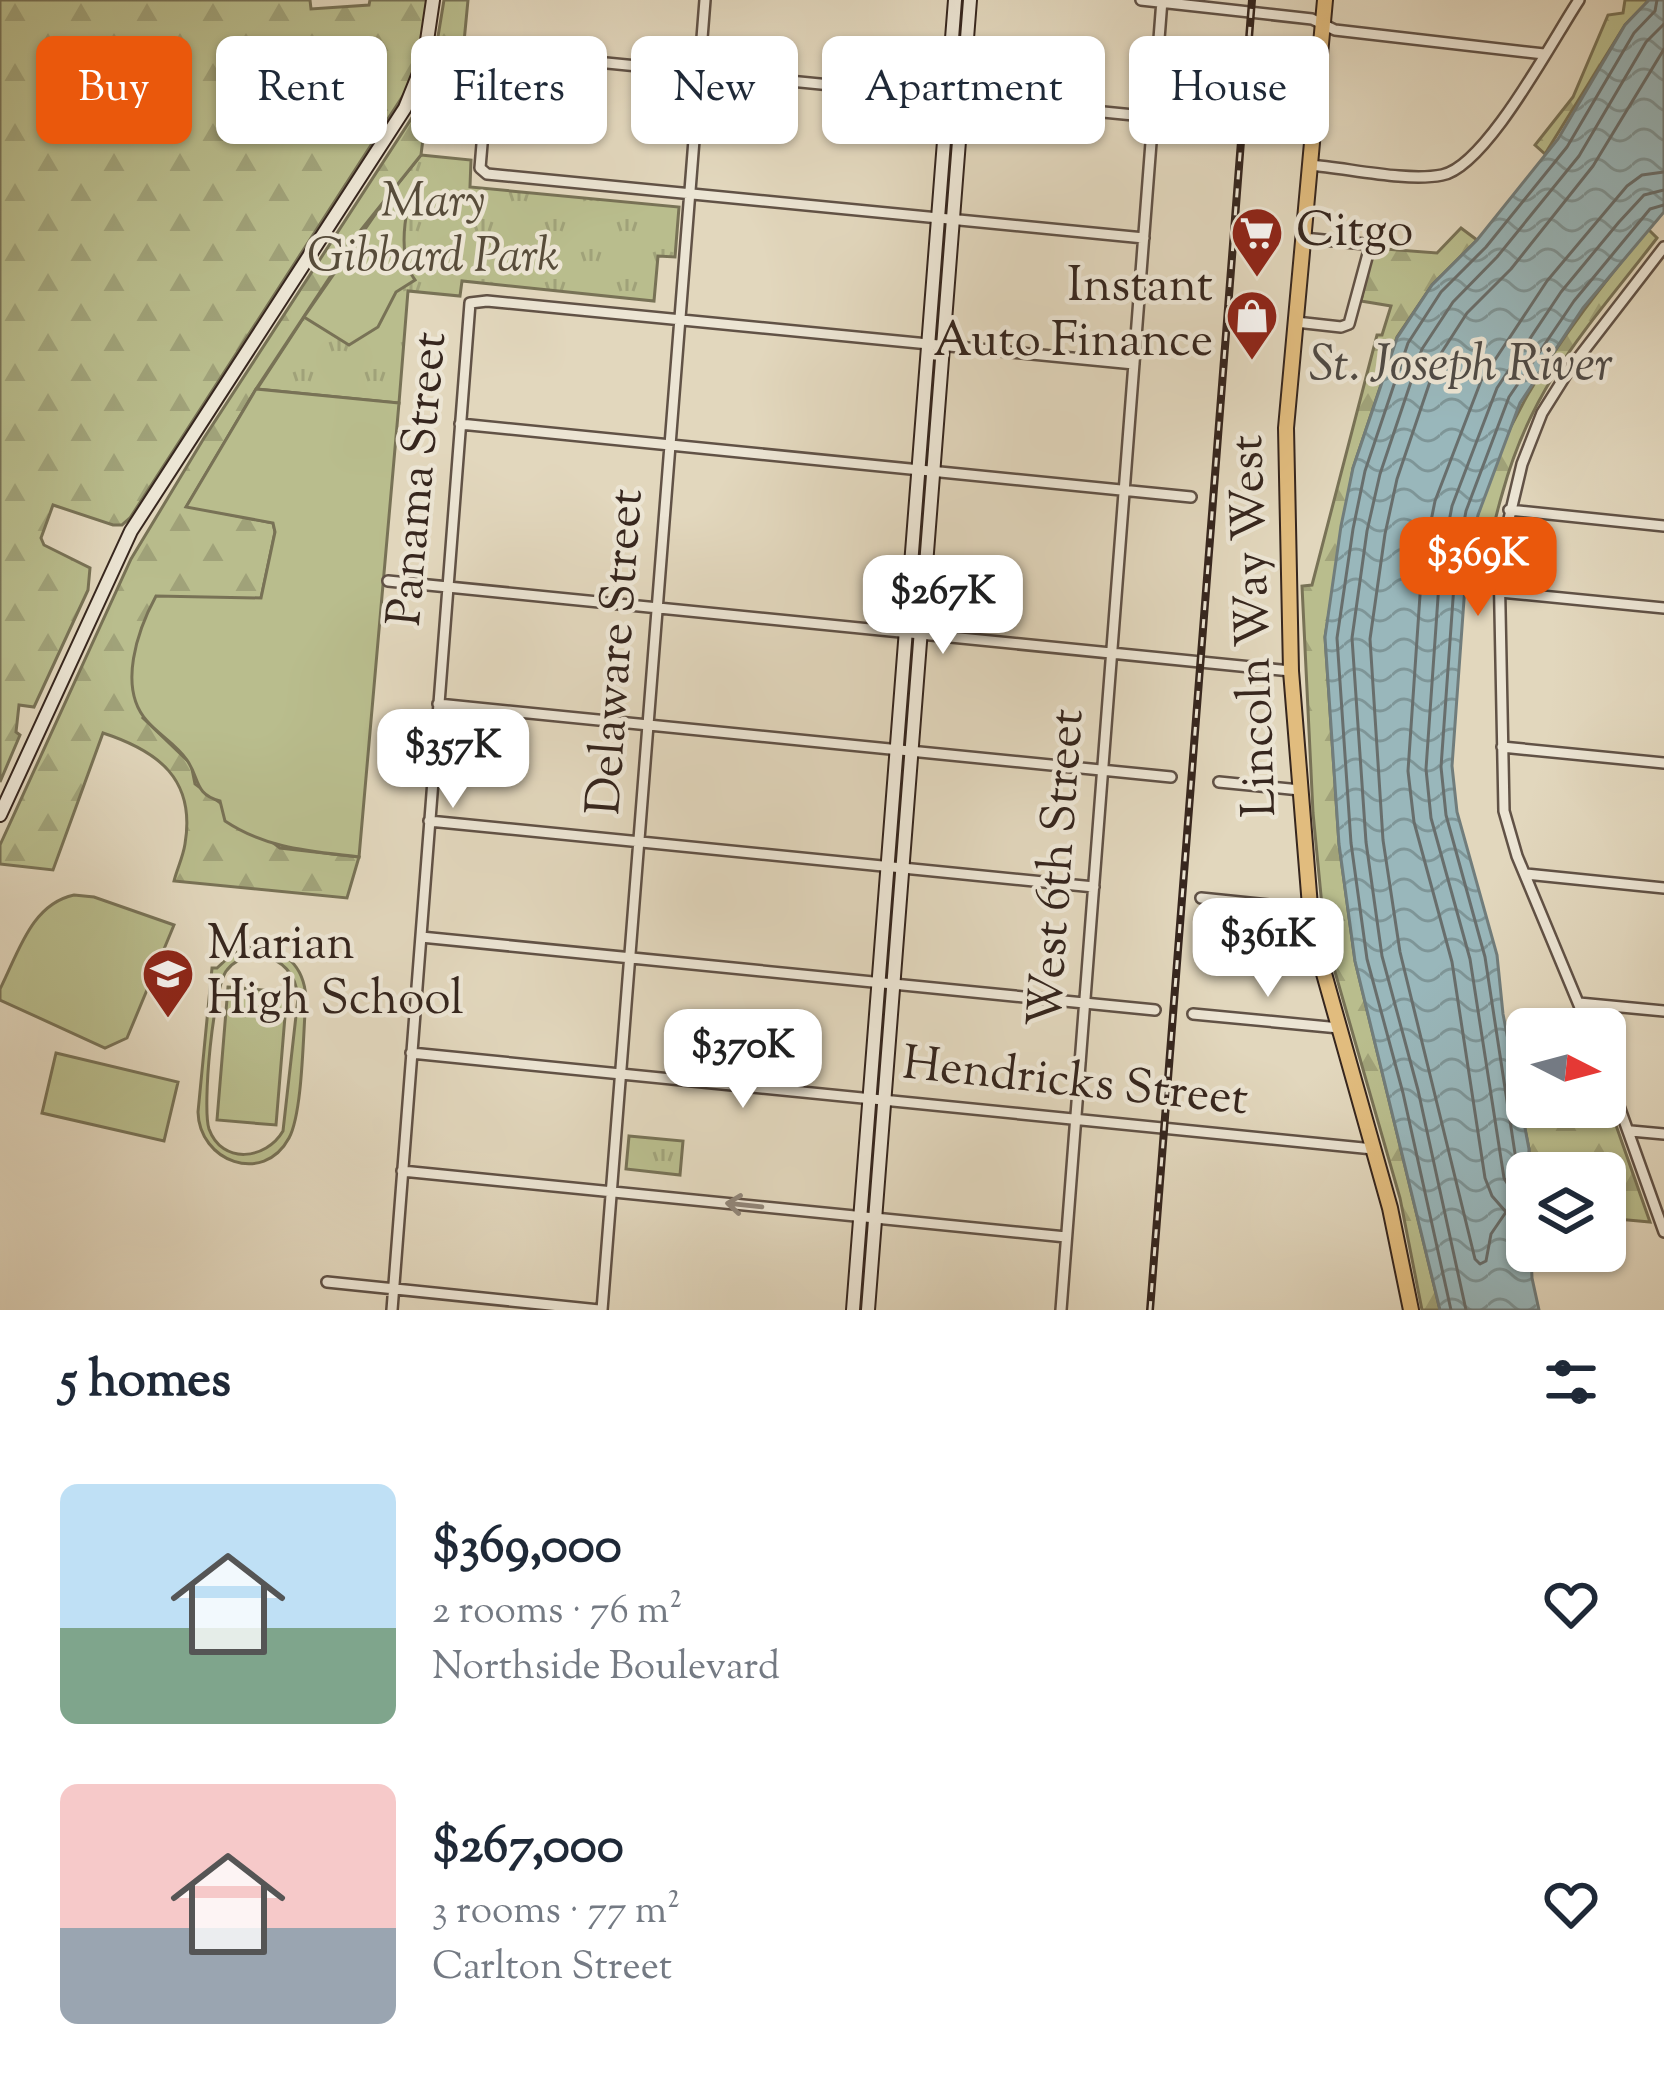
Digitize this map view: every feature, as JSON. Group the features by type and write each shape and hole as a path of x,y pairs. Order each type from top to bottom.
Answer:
{"main road":[{"name":"Lincoln Way West","path":"1324,0 1285,487 1292,671 1308,909 1316,953 1373,1149 1411,1310"}],"street":[{"path":"0,815 130,531 412,94 426,51 433,0"},
{"name":"Delaware Street","path":"702,36 705,0"},
{"path":"955,0 955,36"},
{"path":"964,36 970,0"},
{"path":"1142,0 1322,24 1335,30 1544,54"},
{"path":"1310,165 1428,177 1453,172 1502,120 1579,0"},
{"name":"West 6th Street","path":"1160,36 1162,1"},
{"path":"631,66 493,53 483,171 1144,238"},
{"name":"Delaware Street","path":"600,1310 694,144"},
{"path":"868,1310 868,1217 951,144"},
{"name":"West 6th Street","path":"1061,1310 1152,144"},
{"path":"1296,322 1347,326 1369,250 1365,244 1304,238"},
{"path":"1581,1008 1504,811 1499,561 1532,436 1555,390 1664,247"},
{"name":"Panama Street","path":"392,1310 472,300 680,320"},
{"path":"680,320 1134,364"},
{"path":"460,424 1191,497"},
{"path":"1509,510 1664,526"},
{"path":"388,581 1292,671"},
{"path":"1500,592 1664,608"},
{"path":"438,704 1171,777"},
{"path":"1502,747 1664,764"},
{"path":"1219,782 1300,790"},
{"path":"429,821 1094,887"},
{"path":"1526,874 1664,888"},
{"path":"1202,898 1308,909"},
{"path":"421,937 1155,1010"},
{"path":"1579,1003 1664,1011"},
{"path":"1193,1014 1339,1028"},
{"name":"Hendricks Street","path":"411,1053 1373,1149"},
{"path":"1626,1121 1664,1232"},
{"path":"1630,1131 1664,1134"},
{"path":"402,1171 1066,1237"},
{"path":"853,1310 868,1217"},
{"path":"327,1282 600,1310"}],"green space":[{"path":"0,0 310,0 311,9 369,5 370,0 428,0 423,36 411,36 411,79 387,120 387,36 216,36 216,144 372,144 130,518 113,525 53,505 41,538 44,545 90,568 88,590 34,707 19,705 16,732 20,735 0,782"},
{"path":"444,0 468,0 465,36 438,36"},
{"path":"1625,0 1649,0 1625,25 1545,154 1535,145 1573,97 1608,15 1623,13"},
{"path":"411,119 411,144 422,144 421,155 361,230 256,389 187,506 273,523 261,598 253,600 143,718 191,764 195,784 280,848 359,857 347,898 174,881 187,821 178,785 156,759 103,733 53,870 0,864 0,845 131,559"},
{"name":"Mary Gibbard Park","path":"421,155 471,160 470,187 679,207 675,257 658,256 654,301 462,281 460,296 408,291 399,403 257,389 361,230"},
{"path":"386,199 408,206 405,254 415,280 396,292 378,327 349,345 304,317"},
{"path":"1461,228 1477,240 1432,285 1397,337 1353,468 1325,637 1339,844 1355,961 1440,1310 1422,1310 1400,1198 1325,937 1313,813 1302,586 1312,585 1377,335 1382,335 1391,306 1361,301 1372,248 1437,253"},
{"path":"1648,229 1657,238 1587,327 1530,418 1496,516 1489,591 1465,589 1472,536 1505,440 1554,352"},
{"path":"256,389 399,403 359,857 273,843 225,821 220,801 202,790 187,760 147,721 133,692 137,641 156,596 261,598 273,523 186,507"},
{"path":"74,895 94,897 174,925 127,1038 105,1048 0,1000 0,989 36,919 59,900"},
{"path":"253,946 283,955 297,968 306,998 294,1126 278,1153 249,1164 220,1154 209,1143 198,1112 212,968","holes":["260,955 287,969 298,998 283,1131 256,1153 234,1153 215,1141 209,1129 210,1048 227,970 242,959"]},
{"path":"228,987 287,992 276,1125 217,1120"},
{"path":"56,1053 178,1082 164,1141 42,1113"},
{"path":"1525,1128 1617,1128 1625,1152 1529,1152"},
{"path":"629,1136 683,1141 680,1175 626,1169"},
{"path":"1626,1154 1650,1222 1626,1220"}],"water":[{"name":"St. Joseph River","path":"1649,0 1664,0 1664,212 1583,308 1520,403 1478,515 1466,572 1452,766 1457,812 1497,955 1506,1030 1506,1128 1525,1128 1529,1149 1506,1152 1506,1272 1532,1272 1539,1310 1440,1310 1355,961 1339,844 1325,637 1353,468 1397,338 1432,285 1477,240 1558,139 1625,25"}],"railway":[{"path":"1150,1310 1252,0"}],"place":[{"name":"Citgo","path":"1257,279"},
{"name":"Instant Auto Finance","path":"1252,362"},
{"name":"Marian High School","path":"168,1020"}]}
